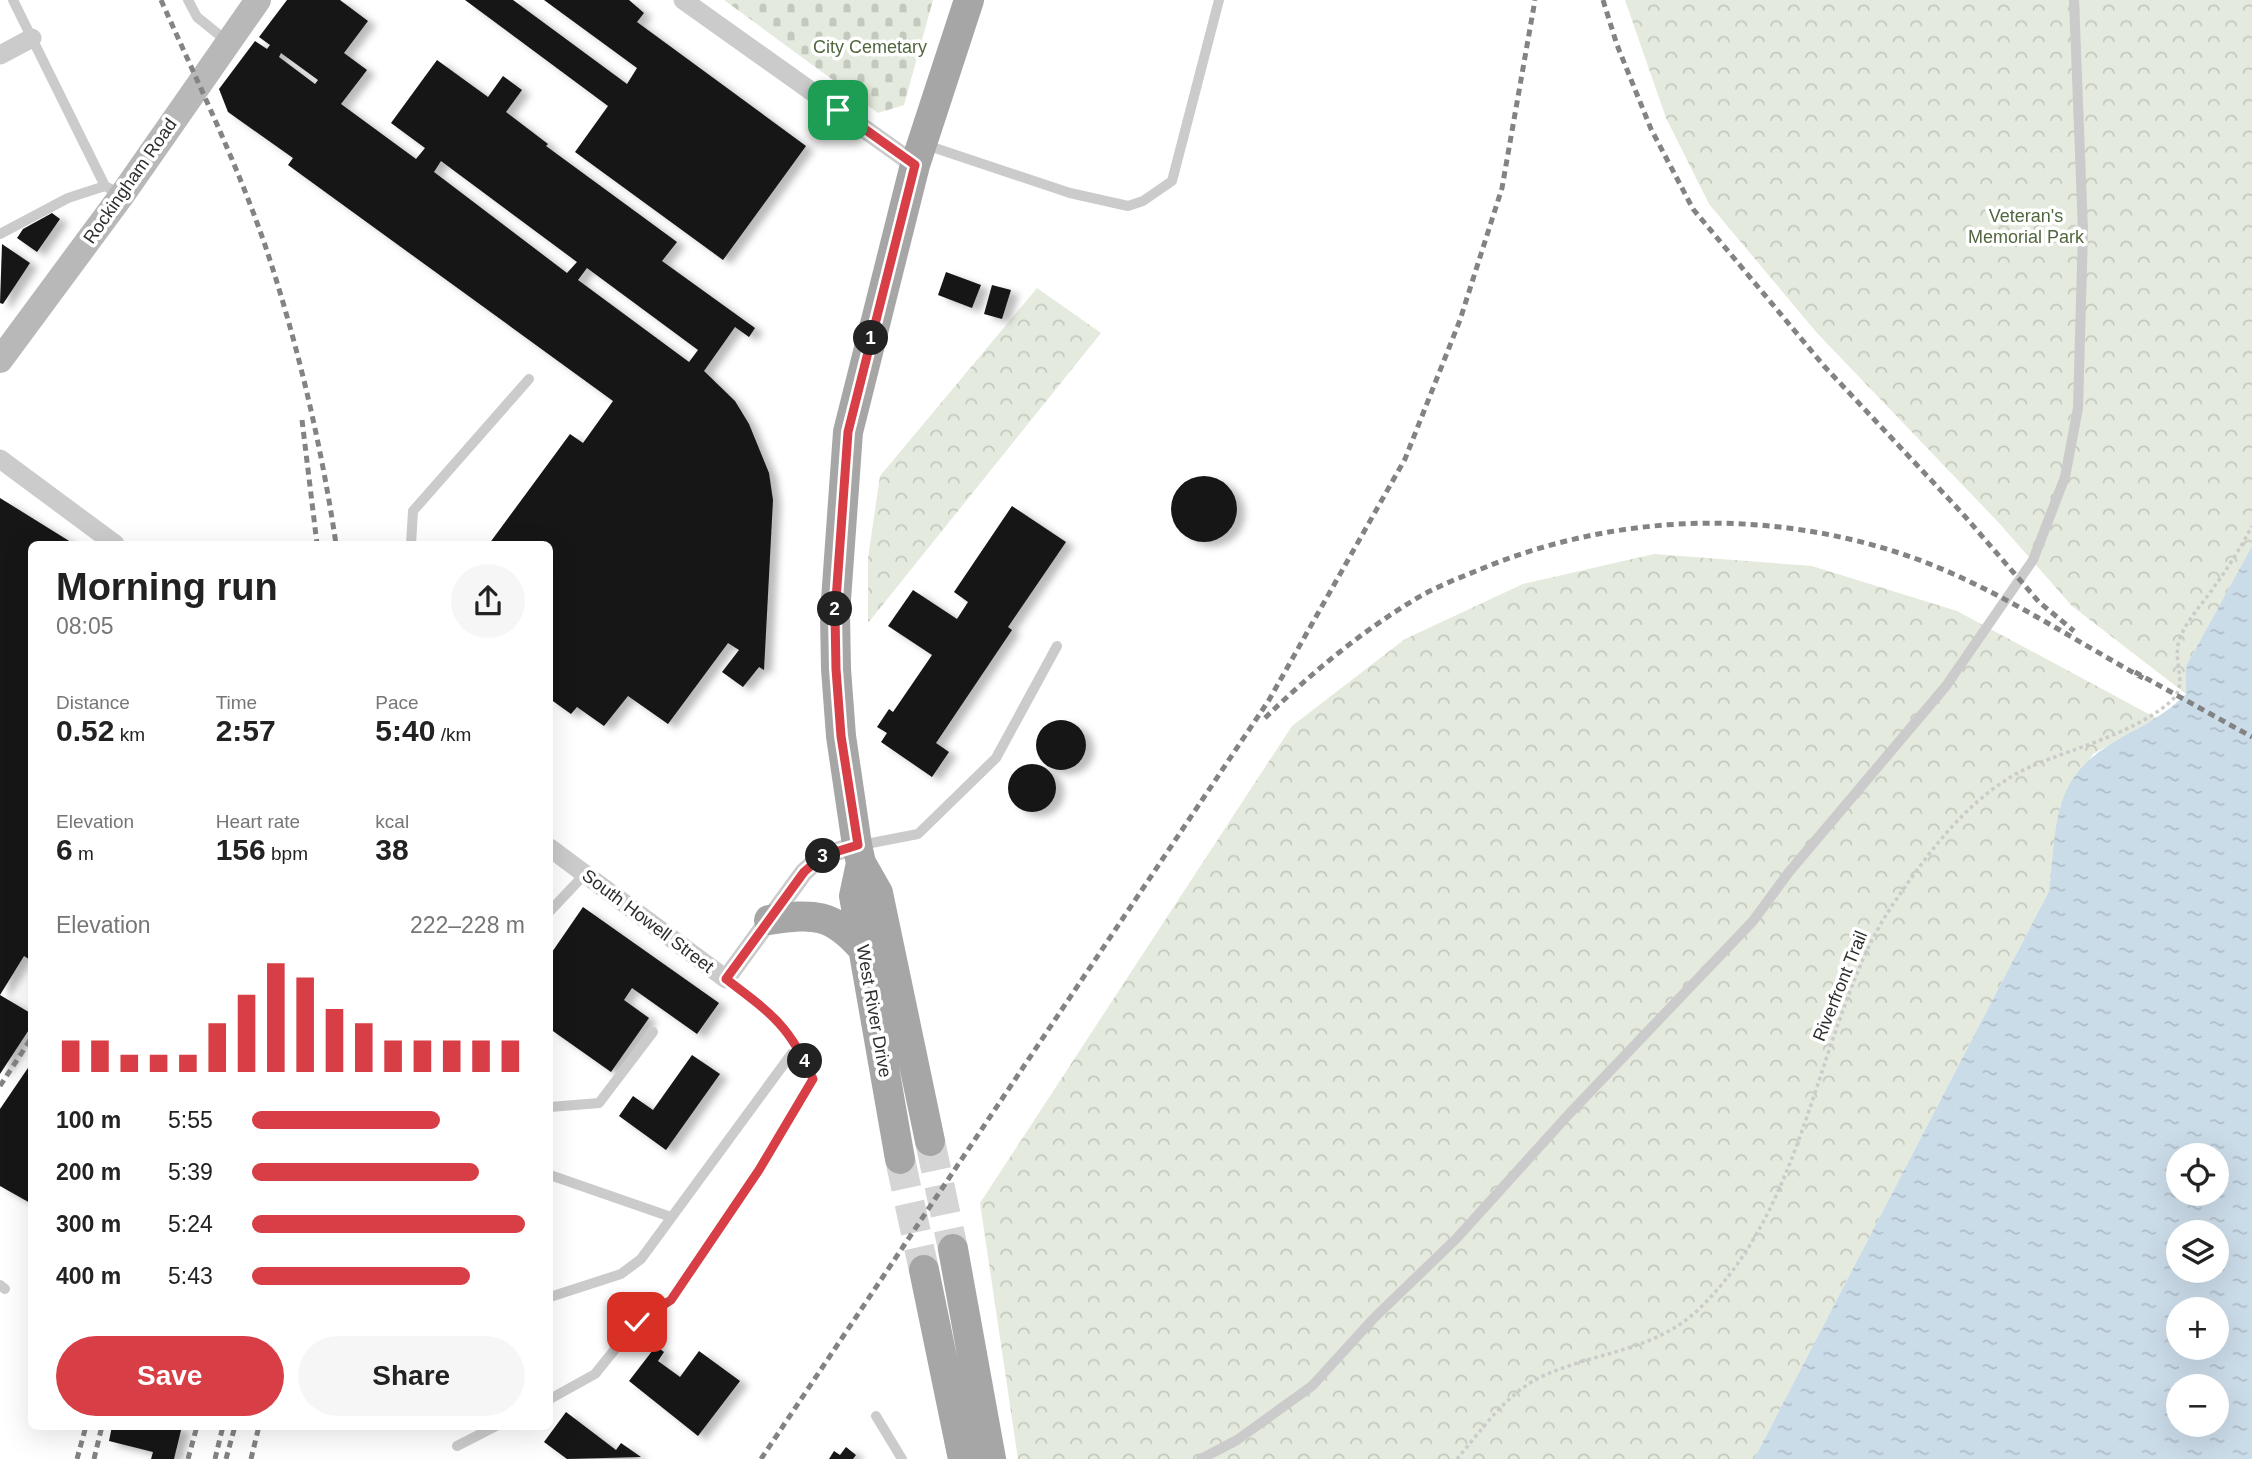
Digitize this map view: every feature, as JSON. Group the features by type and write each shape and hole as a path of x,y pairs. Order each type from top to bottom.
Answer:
{"main road":[{"name":"West River Drive","path":"930,1140 878,893 860,854 841,736 835,614 848,432 919,154 969,0"},
{"name":"West River Drive","path":"860,854 854,896 900,1159"},
{"path":"769,920 806,914 824,918 846,929 863,949"},
{"path":"953,1249 991,1459"},
{"path":"924,1270 963,1459"}],"street":[{"name":"Rockingham Road","path":"0,360 114,191 258,0"},
{"path":"683,0 919,154"},
{"path":"0,55 32,38"},
{"path":"0,459 111,541"},
{"name":"South Howell Street","path":"553,850 726,979 804,872 822,856 860,854"}],"lane":[{"path":"0,234 68,198 114,191 13,0"},
{"path":"188,0 197,17 228,42"},
{"path":"919,154 1128,206 1143,201 1172,181 1219,0"},
{"path":"1201,1459 1237,1440 1312,1386 1374,1318 1456,1239 1569,1114 1753,921 1789,872 1946,686 2033,560 2065,477 2078,408 2083,231 2074,0"},
{"path":"411,541 413,511 529,379"},
{"path":"860,854 918,834 996,758 1057,646"},
{"path":"553,908 584,874"},
{"path":"553,1397 595,1374 637,1322 671,1300 759,1170 813,1079 799,1045 772,1014 726,979"},
{"path":"553,1107 599,1103 653,1032"},
{"path":"553,1296 621,1274 641,1259 799,1045"},
{"path":"553,1176 671,1217"},
{"path":"876,1416 902,1459"},
{"path":"457,1446 488,1430"}],"path":[{"name":"Riverfront Trail","path":"1457,1459 1503,1405 1532,1382 1565,1366 1639,1347 1671,1333 1699,1310 1735,1271 1768,1219 1853,981 1870,941 1895,901 1975,802 1999,783 2034,765 2113,735 2169,704 2177,695 2182,678 2177,663 2178,643 2189,618 2214,588 2252,526"}],"green space":[{"name":"City Cemetary","path":"724,0 933,0 904,105 878,113"},
{"name":"Veteran's Memorial Park","path":"1625,0 2252,0 2252,546 2186,666 2186,694 2072,606 1999,523 1817,333 1709,204 1666,118"},
{"path":"1037,288 1101,333 868,623 868,558 880,476"},
{"path":"1654,554 1812,566 1957,611 2156,718 2093,754 2060,807 2049,891 1754,1459 1018,1459 980,1203 1292,726 1405,639 1523,584"}],"water":[{"path":"2252,546 2252,1459 1754,1459 2049,891 2057,822 2069,786 2080,769 2097,754 2163,713 2186,694 2186,666"}],"building":[{"path":"287,0 340,0 368,21 344,53 367,70 341,104 416,159 425,148 391,123 437,60 488,97 503,76 522,90 506,112 548,144 546,146 677,242 662,261 755,328 749,337 735,327 704,371 735,401 749,424 769,473 773,500 764,670 759,667 743,687 722,672 739,650 728,643 668,724 628,696 604,726 577,707 571,714 553,701 553,541 491,541 570,434 583,443 613,401 288,165 293,158 228,112 219,89 255,41 267,49 270,45 259,37","holes":["281,53 318,80 315,84 279,57","441,161 577,262 567,273 434,172","587,268 698,350 689,362 578,280"]},
{"path":"465,0 513,0 627,84 637,68 544,0 629,0 644,13 637,22 806,146 723,260 575,152 608,106"},
{"path":"52,213 60,219 37,252 17,238 23,229"},
{"path":"2,244 30,263 3,304 0,303"},
{"path":"946,272 981,285 972,308 938,295"},
{"path":"992,285 1011,290 1002,319 984,314"},
{"path":"1204,476 1217,478 1227,486 1235,496 1235,522 1227,532 1217,540 1204,542 1191,540 1181,532 1173,522 1171,509 1173,496 1181,486 1191,478"},
{"path":"0,498 69,541 28,541 28,958 24,956 0,995"},
{"path":"1012,506 1066,542 1008,627 1012,630 936,743 949,752 932,777 881,742 887,733 877,727 889,709 893,712 932,655 888,626 913,590 957,619 968,602 954,592"},
{"path":"1061,720 1078,728 1086,745 1078,762 1061,770 1044,762 1036,745 1044,728"},
{"path":"1032,764 1049,771 1056,788 1049,805 1032,812 1015,805 1008,788 1015,771"},
{"path":"583,907 719,1003 697,1034 632,988 624,1000 649,1018 611,1072 553,1031 553,951"},
{"path":"0,995 28,1012 28,1031 0,1074"},
{"path":"692,1055 720,1074 666,1150 619,1116 633,1096 653,1110"},
{"path":"28,1068 28,1202 0,1186 0,1109"},
{"path":"656,1346 664,1352 658,1361 680,1377 699,1351 740,1381 698,1436 629,1381"},
{"path":"566,1412 616,1450 621,1443 641,1457 567,1459 544,1442"},
{"path":"111,1430 181,1430 174,1459 151,1459 153,1452 109,1441"},
{"path":"846,1447 856,1455 853,1459 829,1459 834,1451 840,1455"}],"tunnel":[{"path":"930,1141 953,1249"},
{"path":"900,1159 924,1270"}],"railway":[{"path":"161,0 229,152 265,245 307,393 335,541"},
{"path":"761,1459 1269,700 1405,459 1460,320 1502,188 1535,0"},
{"path":"1603,0 1617,45 1651,129 1693,209 1824,366 1962,513 2039,602 2074,631"},
{"path":"302,420 317,541"},
{"path":"1265,718 1355,640 1394,612 1447,583 1533,550 1587,536 1641,527 1696,523 1751,524 1806,531 1861,542 1914,558 2002,598 2143,678"},
{"path":"2135,672 2252,737"},
{"path":"0,1086 28,1043"},
{"path":"77,1459 85,1430"},
{"path":"94,1459 101,1430"},
{"path":"188,1459 196,1430"},
{"path":"215,1459 222,1430"},
{"path":"226,1459 234,1430"},
{"path":"251,1459 258,1430"}],"route":[{"path":"637,1322 671,1300 759,1170 813,1079 799,1045 772,1014 726,979 804,872 822,856 858,845 841,736 836,669 835,614 848,432 915,165 838,110"}]}
